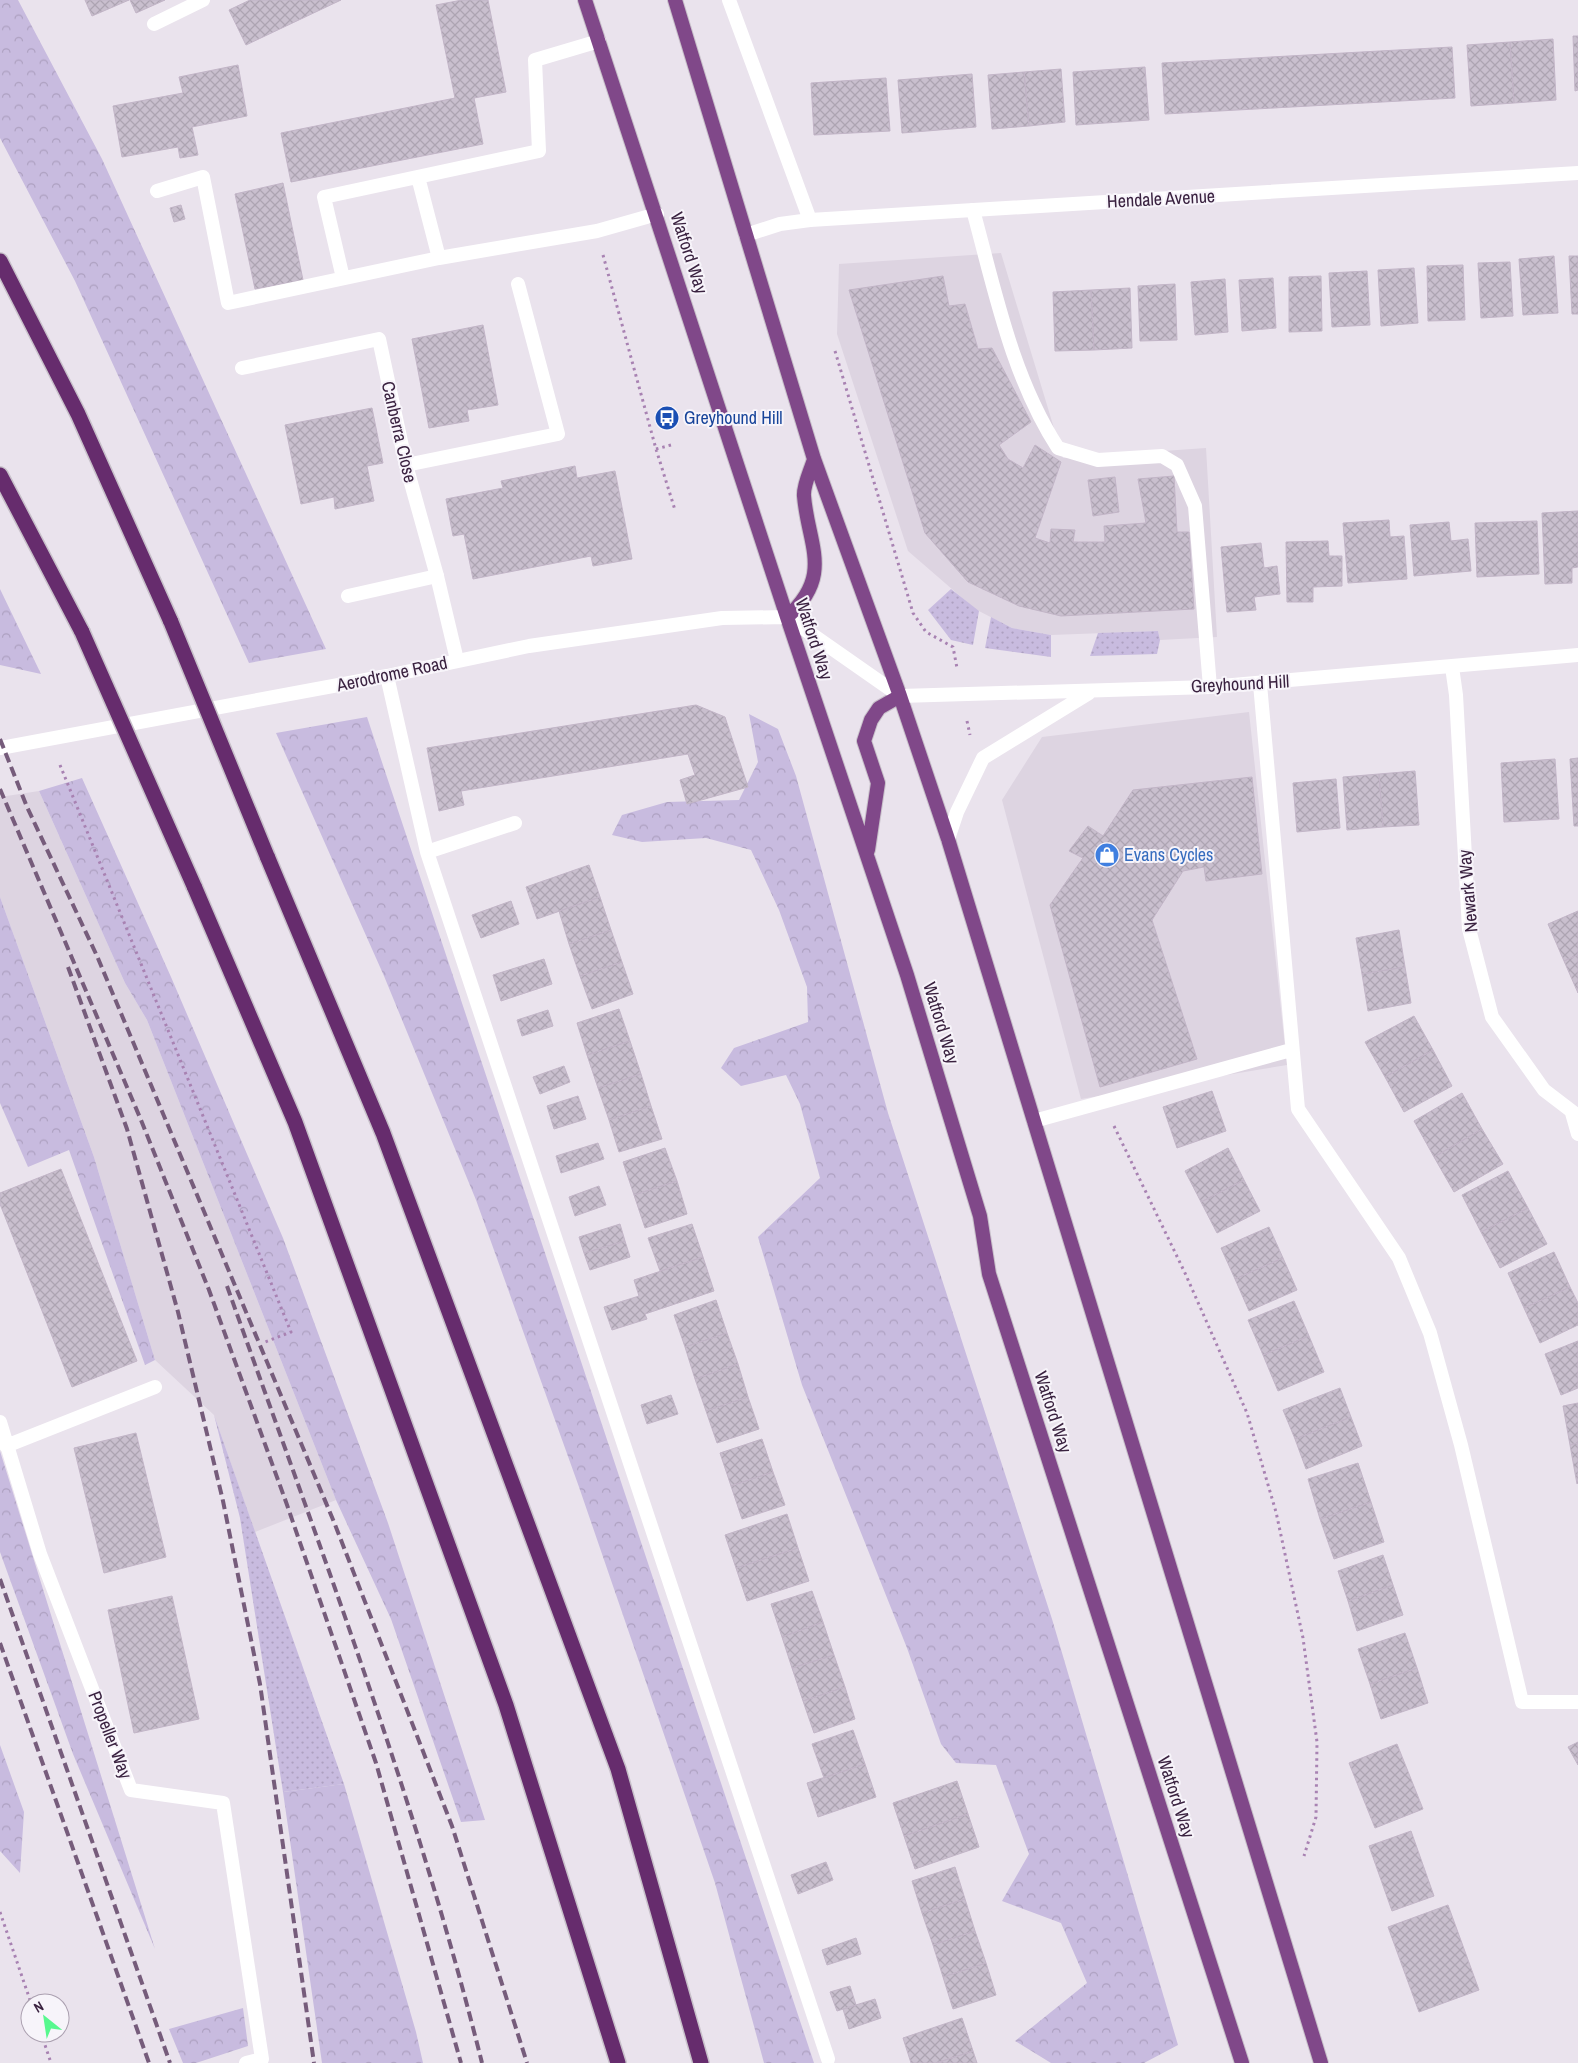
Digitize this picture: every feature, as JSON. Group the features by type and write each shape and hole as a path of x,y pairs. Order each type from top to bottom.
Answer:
{"highway":[{"name":"Watford Way","path":"586,0 657,214 786,617 868,853 907,975 980,1216 989,1274 1242,2063"},
{"path":"676,0 814,460 900,696 948,839 1321,2063"},
{"path":"0,261 78,414 170,622 383,1133 618,1769 701,2063"},
{"path":"786,617 794,610 804,595 817,566 804,495 814,460"},
{"path":"0,475 82,632 295,1122 506,1705 618,2063"},
{"path":"868,853 878,783 864,741 871,720 879,708 900,696"}],"street":[{"path":"154,24 203,0"},
{"path":"728,0 810,220"},
{"path":"342,278 324,197 539,151 535,60 599,41"},
{"name":"Hendale Avenue","path":"746,235 780,224 810,220 1578,173"},
{"path":"157,191 203,177 228,302 439,258 597,231 657,214"},
{"path":"418,177 439,258"},
{"path":"973,210 1008,337 1038,417 1058,448 1098,460 1162,456 1177,465 1195,506 1210,687"},
{"path":"406,465 558,434 518,284"},
{"name":"Canberra Close","path":"242,368 378,339 406,465 437,576 457,660"},
{"path":"348,596 437,576"},
{"path":"786,617 900,696"},
{"name":"Aerodrome Road","path":"0,748 387,676 529,646 722,618 786,617"},
{"name":"Greyhound Hill","path":"900,696 962,693 1090,692 1132,688 1260,684 1578,655"},
{"name":"Newark Way","path":"1452,667 1456,695 1469,929 1492,1017 1544,1090 1575,1115 1578,1134"},
{"path":"387,676 427,852 828,2059"},
{"path":"1260,684 1298,1109 1399,1258 1430,1333 1461,1445 1522,1702 1578,1702"},
{"path":"948,839 957,812 983,758 1090,692"},
{"path":"427,852 515,824"},
{"path":"1034,1121 1292,1050"},
{"path":"6,1446 155,1388"},
{"name":"Propeller Way","path":"0,1422 40,1554 131,1790 223,1803 262,2059 246,2063"}],"path":[{"path":"602,250 656,449 675,510"},
{"path":"835,351 845,391 914,613 926,632 953,647"},
{"path":"656,449 670,445"},
{"path":"60,765 291,1332 265,1342"},
{"path":"1111,1120 1185,1274 1247,1413 1276,1512 1304,1638 1317,1742 1316,1817 1304,1856"},
{"path":"0,1912 28,1993"},
{"path":"44,2043 51,2063"}],"shaded area":[{"path":"1001,253 1063,458 1206,448 1217,637 1160,640 1158,631 1051,635 1012,628 975,609 908,551 837,334 839,264"},
{"path":"1249,712 1287,1065 1081,1099 1002,800 1042,737"},
{"path":"39,791 125,983 147,1020 336,1500 255,1532 214,1415 155,1360 94,1157 0,897 0,797"}],"green space":[{"path":"0,0 18,0 102,159 326,649 249,663 75,281 0,138"},
{"path":"0,589 41,674 0,665"},
{"path":"951,589 979,611 973,645 951,640 928,610"},
{"path":"991,617 1012,628 1051,635 1051,657 985,648"},
{"path":"1158,631 1160,640 1157,654 1090,656 1098,633"},
{"path":"749,714 778,729 796,776 888,1113 1052,1619 1178,2045 1144,2063 1051,2063 1015,2041 1087,1983 1061,1923 1002,1901 1029,1854 996,1765 956,1763 941,1744 907,1648 802,1385 758,1237 820,1178 800,1104 786,1075 741,1086 721,1068 734,1048 808,1022 807,987 779,910 751,850 706,838 642,842 612,835 622,815 667,802 739,800 758,762"},
{"path":"367,717 814,2063 764,2063 715,1883 579,1487 476,1200 384,976 276,733"},
{"path":"82,778 171,977 283,1238 388,1523 485,1820 461,1822 391,1619 336,1500 147,1020 125,983 39,791"},
{"path":"0,897 94,1157 155,1360 145,1365 69,1150 28,1167 0,1103"},
{"path":"214,1415 344,1784 283,1792 240,1518"},
{"path":"0,1451 155,1949 73,1754 0,1552"},
{"path":"0,1745 24,1812 20,1873 0,1851"},
{"path":"344,1784 416,2032 423,2063 322,2063 283,1792"},
{"path":"243,2008 248,2046 196,2063 183,2063 169,2029"}],"building":[{"path":"85,0 129,0 92,16"},
{"path":"130,0 165,0 136,13"},
{"path":"250,0 341,0 246,45 229,10"},
{"path":"462,0 488,0 506,92 474,98 483,144 291,182 281,133 455,98 436,5"},
{"path":"1573,36 1578,36 1578,90 1575,91"},
{"path":"1553,39 1556,100 1514,103 1510,42"},
{"path":"1510,42 1514,103 1471,106 1467,45"},
{"path":"1452,47 1455,98 1165,114 1162,63"},
{"path":"238,65 247,116 192,127 198,155 180,158 178,147 122,157 113,106 183,93 179,77"},
{"path":"1145,67 1149,120 1076,125 1073,72"},
{"path":"1061,69 1065,122 1029,126 1024,72"},
{"path":"1024,72 1029,126 992,129 988,75"},
{"path":"972,74 976,127 902,133 898,80"},
{"path":"886,78 890,131 814,135 811,83"},
{"path":"283,183 303,280 255,289 235,194"},
{"path":"181,205 185,219 174,222 170,208"},
{"path":"1554,256 1558,313 1523,315 1519,259"},
{"path":"1569,256 1578,256 1578,314 1572,314"},
{"path":"1510,262 1513,316 1481,318 1478,263"},
{"path":"1463,265 1465,320 1428,321 1427,266"},
{"path":"1414,268 1418,323 1381,326 1378,270"},
{"path":"1367,271 1370,325 1332,327 1329,273"},
{"path":"943,276 949,306 965,304 978,349 992,348 1031,422 999,445 1008,459 1023,468 1035,445 1061,462 1035,538 1050,543 1051,529 1075,530 1073,542 1105,542 1104,526 1146,523 1138,479 1174,476 1177,532 1189,532 1194,609 1061,616 1019,606 968,582 925,533 849,290"},
{"path":"1321,276 1322,331 1289,332 1289,277"},
{"path":"1273,278 1276,328 1242,331 1239,280"},
{"path":"1225,279 1228,332 1195,335 1191,282"},
{"path":"1175,284 1177,340 1140,341 1138,286"},
{"path":"1130,288 1132,348 1094,350 1091,290"},
{"path":"1091,290 1094,350 1055,351 1053,292"},
{"path":"483,325 498,405 467,410 469,421 429,428 412,339"},
{"path":"372,408 383,463 367,466 374,501 335,509 334,497 301,504 285,425"},
{"path":"575,466 577,478 615,471 632,559 593,566 591,556 473,579 464,534 453,536 446,499 503,488 501,481"},
{"path":"1115,477 1119,512 1093,516 1088,480"},
{"path":"1578,511 1578,567 1572,568 1572,583 1545,584 1542,513"},
{"path":"1389,520 1390,537 1404,536 1407,579 1348,583 1343,523"},
{"path":"1537,521 1539,574 1477,577 1475,523"},
{"path":"1449,522 1451,541 1468,539 1471,571 1414,576 1410,525"},
{"path":"1328,541 1329,556 1342,556 1342,586 1313,587 1313,602 1287,602 1286,542"},
{"path":"1261,543 1264,568 1277,566 1280,594 1254,597 1256,610 1227,612 1221,547"},
{"path":"696,705 725,717 748,787 687,804 680,780 695,775 688,754 461,791 464,805 439,811 427,748"},
{"path":"1578,758 1578,826 1574,826 1570,759"},
{"path":"1555,759 1559,819 1504,822 1501,763"},
{"path":"1415,771 1419,825 1383,827 1379,774"},
{"path":"1379,774 1383,827 1347,830 1343,777"},
{"path":"1252,777 1262,874 1206,881 1204,867 1183,871 1152,920 1197,1059 1100,1087 1050,905 1083,858 1069,851 1088,826 1103,836 1133,790"},
{"path":"1336,779 1340,828 1297,832 1293,783"},
{"path":"589,865 600,897 537,919 526,887"},
{"path":"600,897 611,930 569,944 559,911"},
{"path":"511,901 519,924 481,938 472,915"},
{"path":"1578,911 1578,955 1564,961 1548,924"},
{"path":"611,930 622,962 580,976 569,944"},
{"path":"1399,930 1405,967 1362,974 1356,938"},
{"path":"1578,955 1578,993 1564,961"},
{"path":"544,959 552,984 501,1001 493,975"},
{"path":"622,962 633,994 592,1009 580,976"},
{"path":"1405,967 1411,1003 1368,1011 1362,974"},
{"path":"619,1009 630,1041 587,1055 577,1023"},
{"path":"548,1010 553,1026 522,1036 517,1020"},
{"path":"1414,1016 1433,1050 1385,1077 1365,1042"},
{"path":"630,1041 641,1074 598,1088 587,1055"},
{"path":"1433,1050 1452,1086 1404,1112 1385,1077"},
{"path":"564,1066 570,1082 540,1094 533,1077"},
{"path":"641,1074 651,1106 609,1120 598,1088"},
{"path":"1212,1091 1226,1131 1177,1148 1163,1107"},
{"path":"1462,1093 1482,1129 1434,1157 1414,1121"},
{"path":"578,1096 586,1119 554,1129 547,1106"},
{"path":"651,1106 662,1139 619,1152 609,1120"},
{"path":"1482,1129 1503,1164 1454,1192 1434,1157"},
{"path":"598,1143 604,1159 561,1173 556,1156"},
{"path":"665,1148 677,1181 634,1195 623,1162"},
{"path":"1228,1148 1244,1180 1201,1202 1185,1171"},
{"path":"61,1169 137,1361 72,1387 0,1204 0,1193"},
{"path":"1508,1171 1528,1208 1481,1232 1462,1195"},
{"path":"1244,1180 1260,1211 1217,1233 1201,1202"},
{"path":"677,1181 687,1214 645,1228 634,1195"},
{"path":"599,1186 606,1205 575,1216 569,1197"},
{"path":"1528,1208 1547,1244 1500,1268 1481,1232"},
{"path":"620,1224 625,1241 584,1253 579,1237"},
{"path":"692,1224 703,1257 660,1271 648,1238"},
{"path":"1269,1227 1283,1258 1235,1279 1221,1248"},
{"path":"625,1241 630,1257 590,1270 584,1253"},
{"path":"1554,1252 1570,1287 1524,1308 1508,1273"},
{"path":"703,1257 714,1291 645,1314 647,1319 612,1330 604,1307 639,1296 634,1280"},
{"path":"1283,1258 1297,1290 1249,1311 1235,1279"},
{"path":"1570,1287 1578,1303 1578,1325 1540,1343 1524,1308"},
{"path":"716,1300 727,1333 685,1347 674,1315"},
{"path":"1294,1301 1309,1336 1263,1355 1248,1320"},
{"path":"727,1333 738,1364 695,1379 685,1347"},
{"path":"1309,1336 1324,1372 1278,1391 1263,1355"},
{"path":"1578,1341 1578,1388 1561,1395 1545,1354"},
{"path":"738,1364 748,1397 706,1411 695,1379"},
{"path":"1340,1388 1351,1417 1295,1439 1283,1410"},
{"path":"671,1395 678,1414 647,1424 641,1405"},
{"path":"748,1397 759,1429 717,1443 706,1411"},
{"path":"1578,1403 1578,1443 1570,1445 1563,1406"},
{"path":"1351,1417 1362,1446 1306,1469 1295,1439"},
{"path":"136,1433 166,1557 104,1573 74,1448"},
{"path":"762,1439 773,1472 731,1486 720,1453"},
{"path":"1578,1443 1578,1483 1577,1484 1570,1445"},
{"path":"1358,1463 1371,1502 1320,1519 1308,1479"},
{"path":"773,1472 785,1505 742,1519 731,1486"},
{"path":"1371,1502 1384,1542 1334,1559 1320,1519"},
{"path":"787,1514 798,1548 736,1568 725,1535"},
{"path":"798,1548 809,1581 747,1601 736,1568"},
{"path":"1383,1555 1393,1585 1348,1601 1338,1571"},
{"path":"1393,1585 1403,1615 1357,1631 1348,1601"},
{"path":"812,1591 823,1622 782,1637 771,1604"},
{"path":"172,1596 199,1719 134,1733 108,1610"},
{"path":"823,1622 834,1655 792,1668 782,1637"},
{"path":"1405,1633 1417,1668 1370,1684 1358,1649"},
{"path":"834,1655 845,1687 803,1701 792,1668"},
{"path":"1417,1668 1428,1703 1381,1719 1370,1684"},
{"path":"845,1687 855,1719 814,1733 803,1701"},
{"path":"853,1730 865,1764 824,1778 812,1744"},
{"path":"1578,1742 1578,1765 1568,1747"},
{"path":"1397,1744 1423,1809 1375,1828 1349,1763"},
{"path":"865,1764 876,1797 818,1817 807,1783"},
{"path":"957,1781 968,1814 904,1836 893,1803"},
{"path":"968,1814 979,1847 915,1869 904,1836"},
{"path":"1411,1831 1434,1896 1392,1911 1369,1846"},
{"path":"826,1862 833,1880 798,1894 791,1875"},
{"path":"955,1867 965,1899 922,1913 912,1881"},
{"path":"965,1899 975,1931 933,1945 922,1913"},
{"path":"1448,1905 1479,1990 1419,2012 1388,1927"},
{"path":"975,1931 986,1963 943,1977 933,1945"},
{"path":"856,1938 861,1954 827,1965 822,1950"},
{"path":"986,1963 996,1995 953,2009 943,1977"},
{"path":"850,1986 856,2005 837,2011 830,1992"},
{"path":"875,1999 881,2018 849,2029 843,2009"},
{"path":"962,2018 973,2051 936,2063 911,2063 903,2038"},
{"path":"973,2051 977,2063 936,2063"}],"railway":[{"path":"0,739 27,807 97,956 334,1522 452,1826 527,2063"},
{"path":"0,789 141,1120 209,1290 286,1502 376,1763 461,2063"},
{"path":"68,967 127,1129 178,1312 223,1501 260,1684 314,2063"},
{"path":"227,1286 330,1575 396,1768 456,1964 482,2063"},
{"path":"0,1579 170,2063"},
{"path":"0,1643 149,2063"}],"place":[{"name":"Greyhound Hill","path":"667,418"},
{"name":"Evans Cycles","path":"1107,855"}]}
